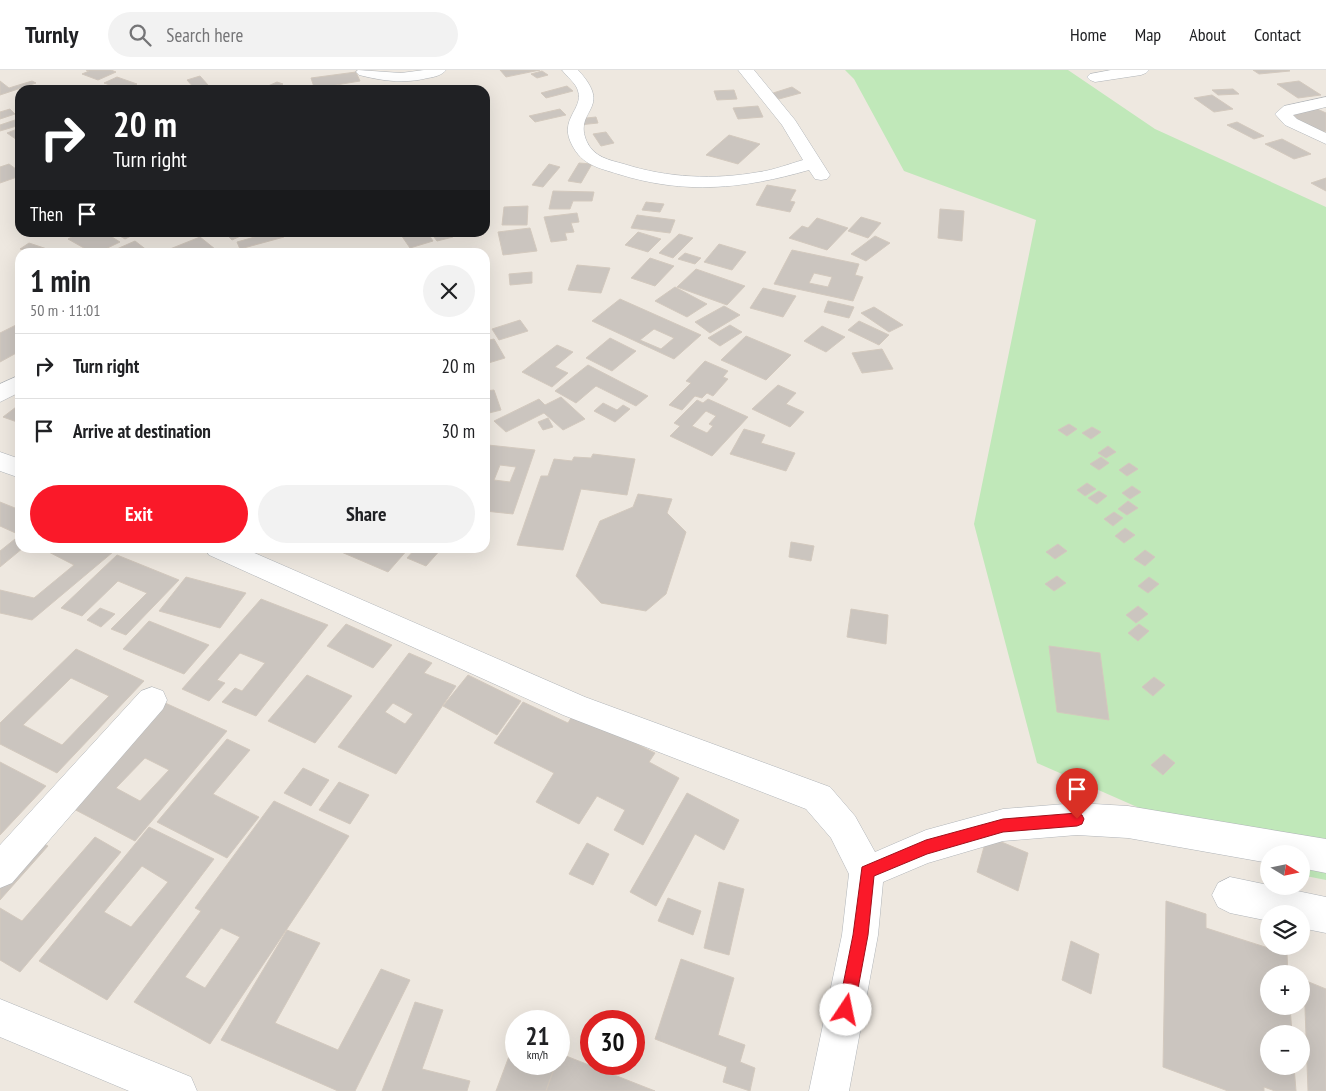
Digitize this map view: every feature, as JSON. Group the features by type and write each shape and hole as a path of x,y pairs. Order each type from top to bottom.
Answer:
{"street":[{"path":"364,72 385,78 402,79 417,77 438,70"},
{"path":"570,70 586,88 588,96 576,127 577,137 588,157 601,163 642,175 677,181 703,182 752,179 817,169 789,124 746,70"},
{"path":"1095,77 1141,70"},
{"path":"1326,102 1290,109 1282,114 1291,122 1326,139"},
{"path":"0,394 15,385"},
{"path":"0,461 15,467"},
{"path":"229,553 574,706 818,798 843,827 867,872 860,935 829,1091"},
{"path":"0,871 152,700"},
{"path":"867,872 926,847 1003,825 1077,819 1128,822 1326,856"},
{"path":"1230,895 1326,915"},
{"path":"0,1018 177,1091"}],"green space":[{"path":"845,70 1068,70 1155,129 1326,207 1326,880 1310,877 1310,845 1260,845 1260,861 1037,763 974,524 1036,220 904,171 854,79"}],"building":[{"path":"86,70 111,70 116,72 98,80 82,74 89,71"},
{"path":"500,70 540,70 506,77"},
{"path":"1253,70 1289,70 1290,71 1259,74"},
{"path":"542,71 548,75 537,78 531,74"},
{"path":"356,72 360,81 336,85 313,85 311,78"},
{"path":"200,76 208,85 191,85 187,80"},
{"path":"117,77 137,84 110,85 104,83"},
{"path":"0,81 9,88 15,86 15,90 0,95"},
{"path":"32,81 36,83 30,85 19,85"},
{"path":"1299,81 1321,95 1298,98 1277,84"},
{"path":"277,82 283,84 281,85 270,85"},
{"path":"567,86 573,91 546,98 541,93"},
{"path":"792,87 801,93 779,99 770,94"},
{"path":"1233,89 1239,94 1218,95 1212,90"},
{"path":"734,90 737,99 717,100 714,91"},
{"path":"1212,95 1233,109 1214,112 1194,98"},
{"path":"758,106 763,117 738,119 733,108"},
{"path":"1313,107 1326,113 1326,131 1324,132 1289,116"},
{"path":"10,109 15,114 0,119 0,112"},
{"path":"560,109 566,115 535,122 529,116"},
{"path":"596,117 598,123 579,125 577,119"},
{"path":"15,120 15,126 0,131 0,125"},
{"path":"1237,122 1264,136 1254,139 1227,125"},
{"path":"15,130 15,139 7,133"},
{"path":"606,132 614,143 601,146 593,134"},
{"path":"729,135 760,144 738,164 706,155"},
{"path":"1282,139 1311,154 1294,159 1265,144"},
{"path":"579,163 592,164 581,183 568,181"},
{"path":"9,164 15,168 15,178 0,183 0,167"},
{"path":"549,164 560,167 543,187 532,185"},
{"path":"1326,178 1326,191 1311,183"},
{"path":"767,185 796,190 790,201 795,202 790,212 756,205"},
{"path":"553,191 594,192 592,201 573,201 570,209 549,209"},
{"path":"646,202 664,204 660,212 642,210"},
{"path":"528,206 527,225 502,225 504,207"},
{"path":"940,209 964,211 962,241 938,238"},
{"path":"577,213 579,222 571,223 574,232 565,233 567,240 551,242 544,217"},
{"path":"637,215 675,220 670,233 631,228"},
{"path":"861,217 881,223 868,238 848,231"},
{"path":"817,218 848,228 827,250 789,238 802,226 808,228"},
{"path":"530,228 537,251 503,255 498,232"},
{"path":"638,232 661,239 648,252 625,245"},
{"path":"679,234 693,238 673,258 659,253"},
{"path":"875,236 890,243 866,261 851,254"},
{"path":"72,237 112,237 120,242 107,248 84,248 68,239"},
{"path":"200,237 214,248 172,248"},
{"path":"254,237 284,237 244,248 240,248 237,242"},
{"path":"402,237 430,237 433,241 410,248"},
{"path":"434,237 453,237 437,241"},
{"path":"135,241 144,248 119,248"},
{"path":"29,243 44,248 22,248"},
{"path":"719,244 746,252 732,270 704,262"},
{"path":"792,250 859,264 855,275 863,277 853,301 774,284","holes":["814,273 832,277 828,287 809,283"]},
{"path":"685,253 701,258 695,264 678,259"},
{"path":"650,258 674,266 655,286 631,278"},
{"path":"577,265 610,268 601,293 568,290"},
{"path":"696,269 745,286 727,305 677,287"},
{"path":"532,272 532,283 510,285 509,274"},
{"path":"675,287 707,304 687,317 655,301"},
{"path":"763,288 796,296 783,317 750,308"},
{"path":"620,299 701,335 674,359 592,321","holes":["654,329 674,338 661,349 640,340"]},
{"path":"828,301 854,307 849,318 824,312"},
{"path":"724,306 740,315 710,333 695,322"},
{"path":"874,307 903,325 889,332 861,313"},
{"path":"520,320 528,331 499,340 492,329"},
{"path":"859,321 889,335 879,345 848,330"},
{"path":"730,325 742,332 720,346 708,338"},
{"path":"15,326 15,354 0,362 0,333"},
{"path":"822,326 845,337 826,352 804,341"},
{"path":"746,336 791,355 766,380 721,360"},
{"path":"610,338 636,351 612,371 586,358"},
{"path":"494,339 505,358 490,362 490,340"},
{"path":"557,345 573,352 555,367 568,373 552,387 522,372"},
{"path":"882,349 893,369 862,373 852,353"},
{"path":"705,361 728,371 723,377 728,379 713,396 707,393 702,398 695,396 682,410 669,405 691,383 686,381"},
{"path":"588,365 648,396 636,406 596,386 576,403 555,391"},
{"path":"778,385 796,393 786,404 804,412 790,427 752,409"},
{"path":"490,390 494,390 501,410 490,413"},
{"path":"561,397 585,419 563,430 544,413 506,432 494,421 539,399 545,405"},
{"path":"708,399 748,417 712,456 670,436 680,426 674,423 697,400 703,403","holes":["706,411 716,416 709,424 713,426 707,433 692,426"]},
{"path":"603,403 617,410 623,405 630,409 615,422 594,411"},
{"path":"15,408 15,421 3,417"},
{"path":"548,418 553,427 543,430 538,422"},
{"path":"1069,424 1077,429 1067,436 1058,430"},
{"path":"1092,427 1101,432 1091,439 1082,433"},
{"path":"744,429 765,435 761,443 795,453 786,471 730,454"},
{"path":"490,445 535,450 513,514 490,512","holes":["500,465 516,467 510,482 494,480"]},
{"path":"1108,446 1116,452 1106,458 1098,453"},
{"path":"593,454 635,459 627,495 581,489 563,550 517,545 541,476 548,476 554,459 572,461 574,457 591,458"},
{"path":"1101,457 1109,463 1099,470 1090,464"},
{"path":"1129,463 1138,469 1127,476 1119,470"},
{"path":"1087,483 1096,489 1085,496 1077,490"},
{"path":"1132,486 1141,492 1130,499 1122,493"},
{"path":"1099,491 1107,496 1097,504 1088,498"},
{"path":"638,494 672,499 667,513 686,532 666,594 646,611 601,603 576,576 600,521 633,507"},
{"path":"1128,501 1138,508 1127,515 1118,509"},
{"path":"0,502 15,508 15,533 0,526"},
{"path":"1114,512 1123,518 1113,526 1104,519"},
{"path":"1125,528 1135,535 1124,543 1115,536"},
{"path":"15,539 15,553 17,553 0,567 0,551"},
{"path":"791,542 814,546 811,561 789,557"},
{"path":"1058,544 1067,551 1055,559 1046,552"},
{"path":"1145,550 1155,557 1145,566 1134,559"},
{"path":"51,553 112,553 32,620 0,613 0,590 34,598 74,565"},
{"path":"344,553 405,553 388,572"},
{"path":"412,553 438,553 426,566 407,558"},
{"path":"117,555 179,580 126,635 111,629 147,593 118,581 82,616 61,608"},
{"path":"1057,576 1066,583 1054,591 1045,584"},
{"path":"186,577 246,593 220,628 159,611"},
{"path":"1149,577 1159,584 1148,593 1138,586"},
{"path":"261,599 328,625 256,716 222,702 235,688 242,691 265,663 240,653 217,680 225,683 209,701 182,689"},
{"path":"1138,606 1148,614 1136,623 1126,615"},
{"path":"100,608 115,614 101,627 87,620"},
{"path":"851,609 888,615 886,644 847,637"},
{"path":"149,621 209,645 184,674 123,649"},
{"path":"346,624 392,645 373,668 327,646"},
{"path":"1139,624 1149,631 1138,641 1128,633"},
{"path":"1049,646 1100,653 1109,720 1057,712"},
{"path":"76,649 144,681 57,773 0,744 0,723","holes":["71,678 109,696 62,745 23,725"]},
{"path":"409,653 432,663 424,673 456,686 396,774 338,747","holes":["393,703 413,714 405,724 385,712"]},
{"path":"307,675 352,696 315,743 268,721"},
{"path":"468,675 521,701 497,735 443,706"},
{"path":"1154,677 1165,685 1153,696 1142,687"},
{"path":"163,702 227,731 135,841 68,806","holes":["145,758 169,770 140,801 116,788"]},
{"path":"523,702 568,723 574,713 655,753 649,762 679,778 643,845 614,830 625,810 597,796 579,824 536,802 554,773 494,743"},
{"path":"227,739 250,750 213,794 259,817 227,858 157,822"},
{"path":"1164,754 1175,763 1163,775 1151,765"},
{"path":"0,762 46,786 0,835"},
{"path":"303,768 329,780 311,806 284,793"},
{"path":"339,782 369,795 350,824 319,810"},
{"path":"687,793 739,820 724,850 695,834 656,906 630,892"},
{"path":"274,801 349,836 210,1044 134,1002 201,911 195,908","holes":["221,928 240,937 205,988 185,977"]},
{"path":"149,827 214,859 107,1000 39,961","holes":["142,866 168,882 131,927 104,912"]},
{"path":"24,832 48,846 0,900 0,858"},
{"path":"987,836 1028,853 1018,891 977,872"},
{"path":"95,837 121,852 20,972 0,960 0,908 22,921"},
{"path":"587,843 609,854 593,885 569,874"},
{"path":"719,882 744,889 729,955 704,948"},
{"path":"668,898 701,911 693,935 658,921"},
{"path":"1166,901 1206,914 1206,928 1260,945 1260,955 1287,955 1288,965 1260,965 1260,1015 1291,1015 1291,1025 1260,1025 1260,1075 1295,1075 1296,1091 1275,1091 1264,1087 1264,1091 1228,1091 1163,1067"},
{"path":"287,930 320,943 275,1023 338,1050 381,969 410,980 355,1091 338,1091 221,1040"},
{"path":"1071,941 1099,954 1091,994 1062,980"},
{"path":"681,959 734,978 718,1035 745,1045 740,1062 755,1068 750,1091 723,1082 727,1067 655,1039"},
{"path":"1310,982 1326,989 1326,1091 1308,1091 1307,1075 1310,1075 1310,1025 1306,1025 1305,1015 1310,1015"},
{"path":"415,1002 443,1010 422,1069 470,1081 467,1091 382,1091"},
{"path":"570,1058 580,1061 580,1075 614,1075 655,1091 546,1091 552,1075 570,1075"},
{"path":"505,1067 505,1075 552,1075 546,1091 496,1091"}],"route":[{"path":"846,1010 860,935 867,872 926,847 1003,825 1077,819"}]}
